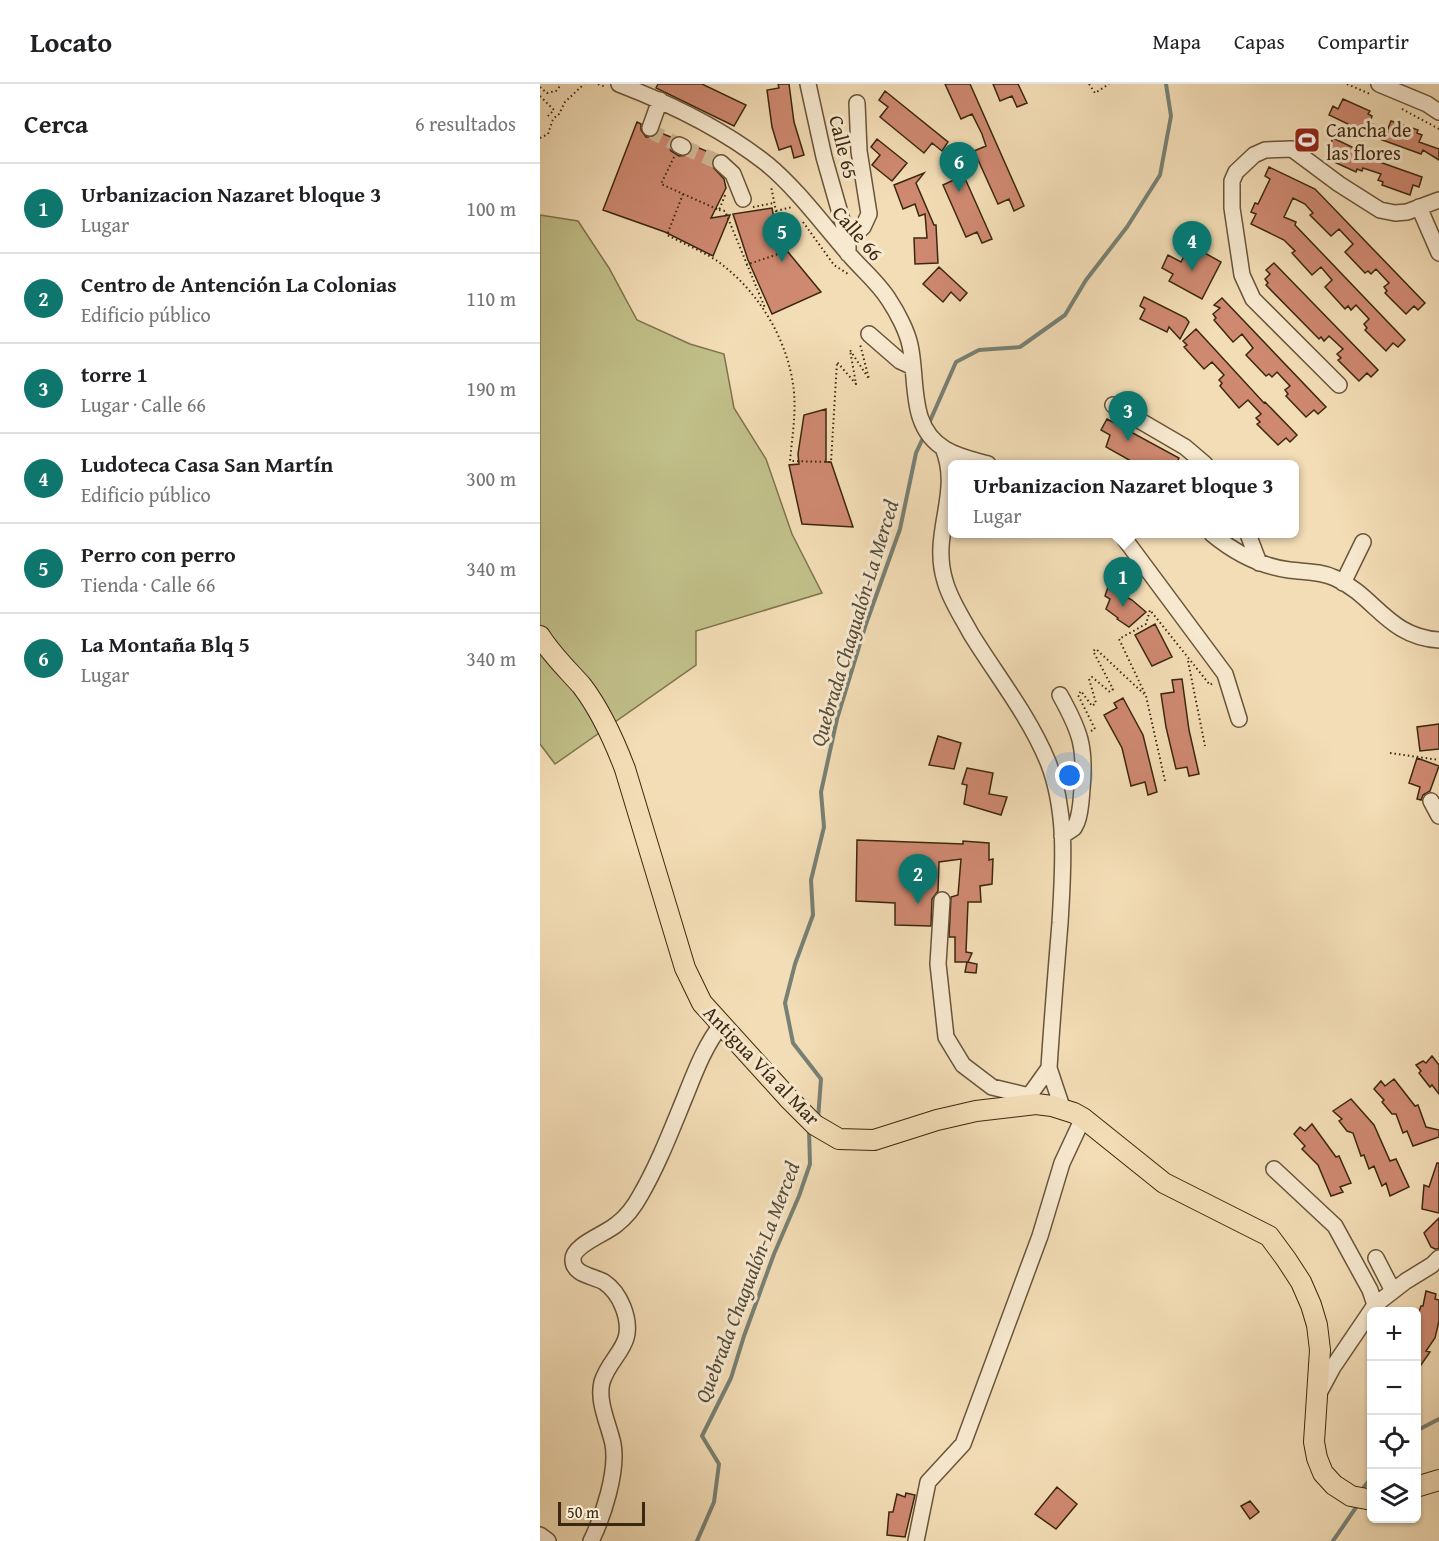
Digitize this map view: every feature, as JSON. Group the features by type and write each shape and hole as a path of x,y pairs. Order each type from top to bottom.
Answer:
{"main road":[{"name":"Antigua Vía al Mar","path":"540,636 563,667 582,687 599,712 613,739 625,769 685,968 702,1003 790,1100 815,1125 840,1139 874,1140 936,1120 1026,1101 1063,1110 1083,1118 1164,1183 1269,1236 1301,1282 1311,1305 1320,1350 1314,1442 1317,1458 1323,1473 1334,1485 1351,1496 1367,1499"},
{"path":"1421,1485 1439,1480"}],"street":[{"name":"Calle 66","path":"619,84 660,100 696,119 767,165 793,188 848,247 889,299 910,344 919,414 923,427 932,439 944,448 972,460"},
{"name":"Calle 65","path":"808,84 824,157 848,247"},
{"path":"1379,84 1427,104 1439,112"},
{"path":"650,128 660,100"},
{"path":"848,247 863,227 869,214 859,151 857,103"},
{"path":"1339,385 1253,299 1242,274 1232,208 1232,181 1236,172 1254,155 1265,150 1292,150 1380,210 1395,213 1407,212 1439,200"},
{"path":"721,162 733,174 743,199"},
{"path":"1419,207 1439,253"},
{"path":"869,334 900,361 913,367"},
{"path":"1113,405 1185,447 1199,460"},
{"path":"944,448 948,462"},
{"path":"948,509 939,550 945,581 956,608 1032,730 1048,762 1055,785 1064,861 1049,1068 1063,1110"},
{"path":"1124,538 1225,674 1239,718"},
{"path":"1217,538 1243,557 1259,563 1289,570 1317,572 1351,586 1386,618 1409,633 1439,640"},
{"path":"1250,538 1259,563"},
{"path":"1343,583 1363,542"},
{"path":"1060,695 1080,735 1085,764 1080,814 1074,828 1062,836"},
{"path":"1431,801 1439,816"},
{"path":"942,900 938,964 946,1037 963,1065 992,1087 1026,1101 1049,1068"},
{"path":"591,1541 612,1481 614,1447 603,1408 602,1382 624,1347 627,1332 626,1318 616,1295 602,1281 579,1271 574,1265 573,1257 577,1249 616,1225 640,1198 665,1147 712,1035 722,1024"},
{"path":"916,1541 928,1482 963,1444 1040,1236 1062,1163 1083,1118"},
{"path":"1274,1169 1335,1226 1370,1290 1375,1305"},
{"path":"1376,1258 1393,1291"},
{"path":"1317,1395 1375,1305 1393,1291 1437,1265"},
{"path":"540,1535 548,1541"}],"path":[{"path":"540,87 547,93 556,91 559,84"},
{"path":"540,138 548,134 553,119 559,114 565,102 584,84"},
{"path":"1089,84 1095,93 1108,84"},
{"path":"540,96 554,110 546,118"},
{"path":"681,146 661,184 725,212 763,300 765,312"},
{"path":"746,265 784,252 771,184"},
{"path":"719,210 728,188"},
{"path":"683,194 667,235 719,262 749,291 765,312 777,334 791,372 794,393 790,461 831,462 837,362 856,384 850,350 869,379 860,344 869,334"},
{"path":"776,211 792,207 786,199"},
{"path":"799,217 834,265 850,276"},
{"path":"1165,781 1146,696 1119,639 1146,624 1150,610 1210,685 1225,674"},
{"path":"1080,735 1095,729 1078,695 1081,691 1092,706 1096,703 1089,679 1092,677 1110,692 1113,689 1093,651 1096,649 1146,696"},
{"path":"1187,659 1205,746"},
{"path":"1390,753 1439,760"}],"shaded area":[{"path":"540,215 578,221 609,268 637,320 690,344 724,354 734,408 766,459 792,534 822,593 696,631 696,665 555,764 540,744"}],"building":[{"path":"658,84 702,84 746,105 734,126 656,88"},
{"path":"778,84 789,84 794,122 804,155 794,158 791,146 779,150 772,127 767,90 779,88"},
{"path":"945,84 970,84 1024,206 1014,211 1009,199 998,204 974,151 986,146 982,134 972,114 961,119"},
{"path":"993,84 1018,84 1027,103 1017,107 1012,96 1000,101"},
{"path":"885,91 948,142 942,151 932,143 924,153 880,117 888,107 879,100"},
{"path":"1343,99 1370,111 1368,114 1372,116 1370,123 1387,131 1391,121 1418,130 1417,133 1422,135 1419,142 1439,149 1439,160 1423,150 1421,154 1377,138 1329,115 1333,106 1338,109"},
{"path":"637,122 641,124 641,130 646,137 652,137 659,132 673,138 669,146 671,151 679,156 689,155 692,145 716,155 712,160 712,166 724,179 726,188 711,218 730,215 713,256 665,232 603,210"},
{"path":"1333,138 1375,158 1374,160 1422,177 1419,187 1413,185 1410,195 1382,185 1383,182 1378,180 1381,174 1363,168 1362,171 1357,169 1356,172 1330,160 1334,149 1329,147"},
{"path":"877,139 907,163 892,181 872,165 880,155 871,147"},
{"path":"959,165 992,239 982,243 977,232 966,237 943,185 954,180 949,169"},
{"path":"1269,167 1315,189 1425,303 1418,310 1414,306 1406,314 1385,293 1387,291 1384,287 1389,283 1376,269 1371,274 1368,271 1365,273 1345,252 1353,244 1339,229 1331,236 1310,215 1313,213 1305,204 1293,198 1284,217 1296,222 1295,225 1405,340 1398,347 1393,343 1386,351 1365,330 1367,328 1364,324 1369,319 1356,305 1351,310 1348,306 1345,309 1325,287 1332,280 1321,267 1312,275 1292,253 1295,251 1284,240 1251,224 1256,214 1251,212 1255,203 1258,204 1270,179 1265,176"},
{"path":"924,173 916,183 934,225 936,225 938,263 915,264 914,238 927,238 925,214 919,216 915,204 903,209 894,185"},
{"path":"772,208 781,255 788,252 821,292 772,314 748,260 733,214"},
{"path":"1193,239 1206,246 1203,252 1221,262 1202,299 1169,281 1173,274 1162,268 1168,255 1181,262"},
{"path":"1274,263 1378,370 1371,377 1367,373 1359,381 1338,360 1341,358 1337,354 1343,349 1329,336 1324,341 1321,337 1319,339 1266,285 1268,283 1265,279 1270,274 1266,270"},
{"path":"939,267 967,293 960,301 951,292 943,302 923,284"},
{"path":"1144,297 1186,318 1189,322 1180,339 1169,327 1167,332 1140,319 1145,309 1140,306"},
{"path":"1222,298 1326,407 1318,414 1314,410 1306,417 1286,396 1288,394 1285,390 1290,386 1277,372 1272,377 1269,374 1266,376 1246,355 1253,348 1242,334 1233,342 1214,320 1216,318 1213,314 1220,308 1214,305"},
{"path":"1196,329 1264,403 1297,435 1290,442 1286,438 1278,445 1257,424 1260,422 1256,418 1261,414 1248,400 1239,408 1220,386 1222,383 1219,380 1224,375 1212,362 1204,369 1184,347 1187,345 1183,341"},
{"path":"826,409 826,462 831,462 853,527 802,524 789,465 799,464 798,454 804,415"},
{"path":"1107,419 1179,458 1178,460 1129,460 1106,447 1110,435 1101,430"},
{"path":"1108,587 1132,600 1146,612 1129,627 1106,609 1110,599 1105,596"},
{"path":"1155,624 1172,657 1152,666 1135,635"},
{"path":"1182,679 1189,730 1199,774 1189,776 1187,767 1176,769 1161,694 1174,692 1172,680"},
{"path":"1123,698 1143,735 1157,792 1148,795 1145,782 1131,786 1122,748 1104,715 1117,708 1114,703"},
{"path":"1439,724 1439,749 1420,751 1417,727"},
{"path":"938,736 961,743 954,769 929,765"},
{"path":"1417,758 1439,766 1430,791 1423,795 1421,800 1417,799 1420,787 1409,783"},
{"path":"967,768 993,773 989,794 1007,797 1001,815 964,804 967,785 962,784"},
{"path":"857,840 989,843 989,860 993,859 992,884 980,886 981,902 968,902 966,952 972,953 968,962 955,962 955,937 949,937 951,897 958,895 961,859 939,862 938,891 932,899 931,926 895,925 895,903 856,901"},
{"path":"967,962 977,964 976,973 965,972"},
{"path":"1432,1056 1439,1065 1439,1094 1432,1085 1430,1087 1416,1065 1423,1061 1426,1063"},
{"path":"1394,1079 1415,1106 1418,1105 1426,1127 1439,1130 1439,1137 1413,1146 1407,1131 1403,1133 1396,1114 1392,1114 1374,1089 1381,1081 1385,1086"},
{"path":"1351,1099 1374,1125 1390,1161 1396,1159 1409,1187 1390,1196 1386,1183 1382,1186 1374,1166 1369,1169 1364,1155 1361,1156 1353,1133 1347,1131 1339,1121 1342,1119 1333,1111"},
{"path":"1312,1124 1336,1157 1339,1156 1351,1183 1340,1187 1343,1192 1331,1196 1318,1165 1302,1149 1305,1146 1294,1134 1300,1127 1305,1131"},
{"path":"1437,1163 1439,1163 1439,1213 1422,1209 1424,1185 1429,1187"},
{"path":"1439,1218 1439,1249 1435,1249 1431,1247 1424,1233"},
{"path":"1426,1291 1436,1294 1435,1299 1439,1300 1439,1321 1435,1338 1426,1351 1430,1352 1421,1365 1421,1307 1423,1306"},
{"path":"1057,1487 1077,1504 1056,1529 1035,1514"},
{"path":"906,1493 915,1495 905,1537 887,1535 889,1512 893,1512 897,1494 905,1497"},
{"path":"1250,1501 1259,1512 1250,1519 1241,1506"}],"waterway":[{"name":"Quebrada Chagualón-La Merced","path":"930,421 956,362 979,350 1020,347 1065,315 1086,280 1127,227 1160,175 1171,116 1166,84"},
{"name":"Quebrada Chagualón-La Merced","path":"818,1119 821,1079 793,1043 785,1003 795,964 813,915 811,880 824,827 821,792 837,719 866,624 900,529 916,453 922,440"},
{"name":"Quebrada Chagualón-La Merced","path":"697,1541 714,1502 719,1464 702,1436 731,1378 774,1254 799,1196 810,1164 809,1130"},
{"path":"1421,1428 1439,1419"},
{"path":"1364,1487 1367,1483"},
{"path":"1333,1541 1357,1506"}],"tunnel":[{"path":"650,128 656,134 679,145"},
{"path":"683,147 721,163"}],"place":[{"name":"Cancha de las flores","path":"1307,140"},
{"name":"La Montaña Blq 5","path":"959,192"},
{"name":"Perro con perro","path":"782,262"},
{"name":"Ludoteca Casa San Martín","path":"1192,271"},
{"name":"torre 1","path":"1128,441"},
{"name":"Urbanizacion Nazaret bloque 3","path":"1123,607"},
{"name":"Centro de Antención La Colonias","path":"918,904"}]}
